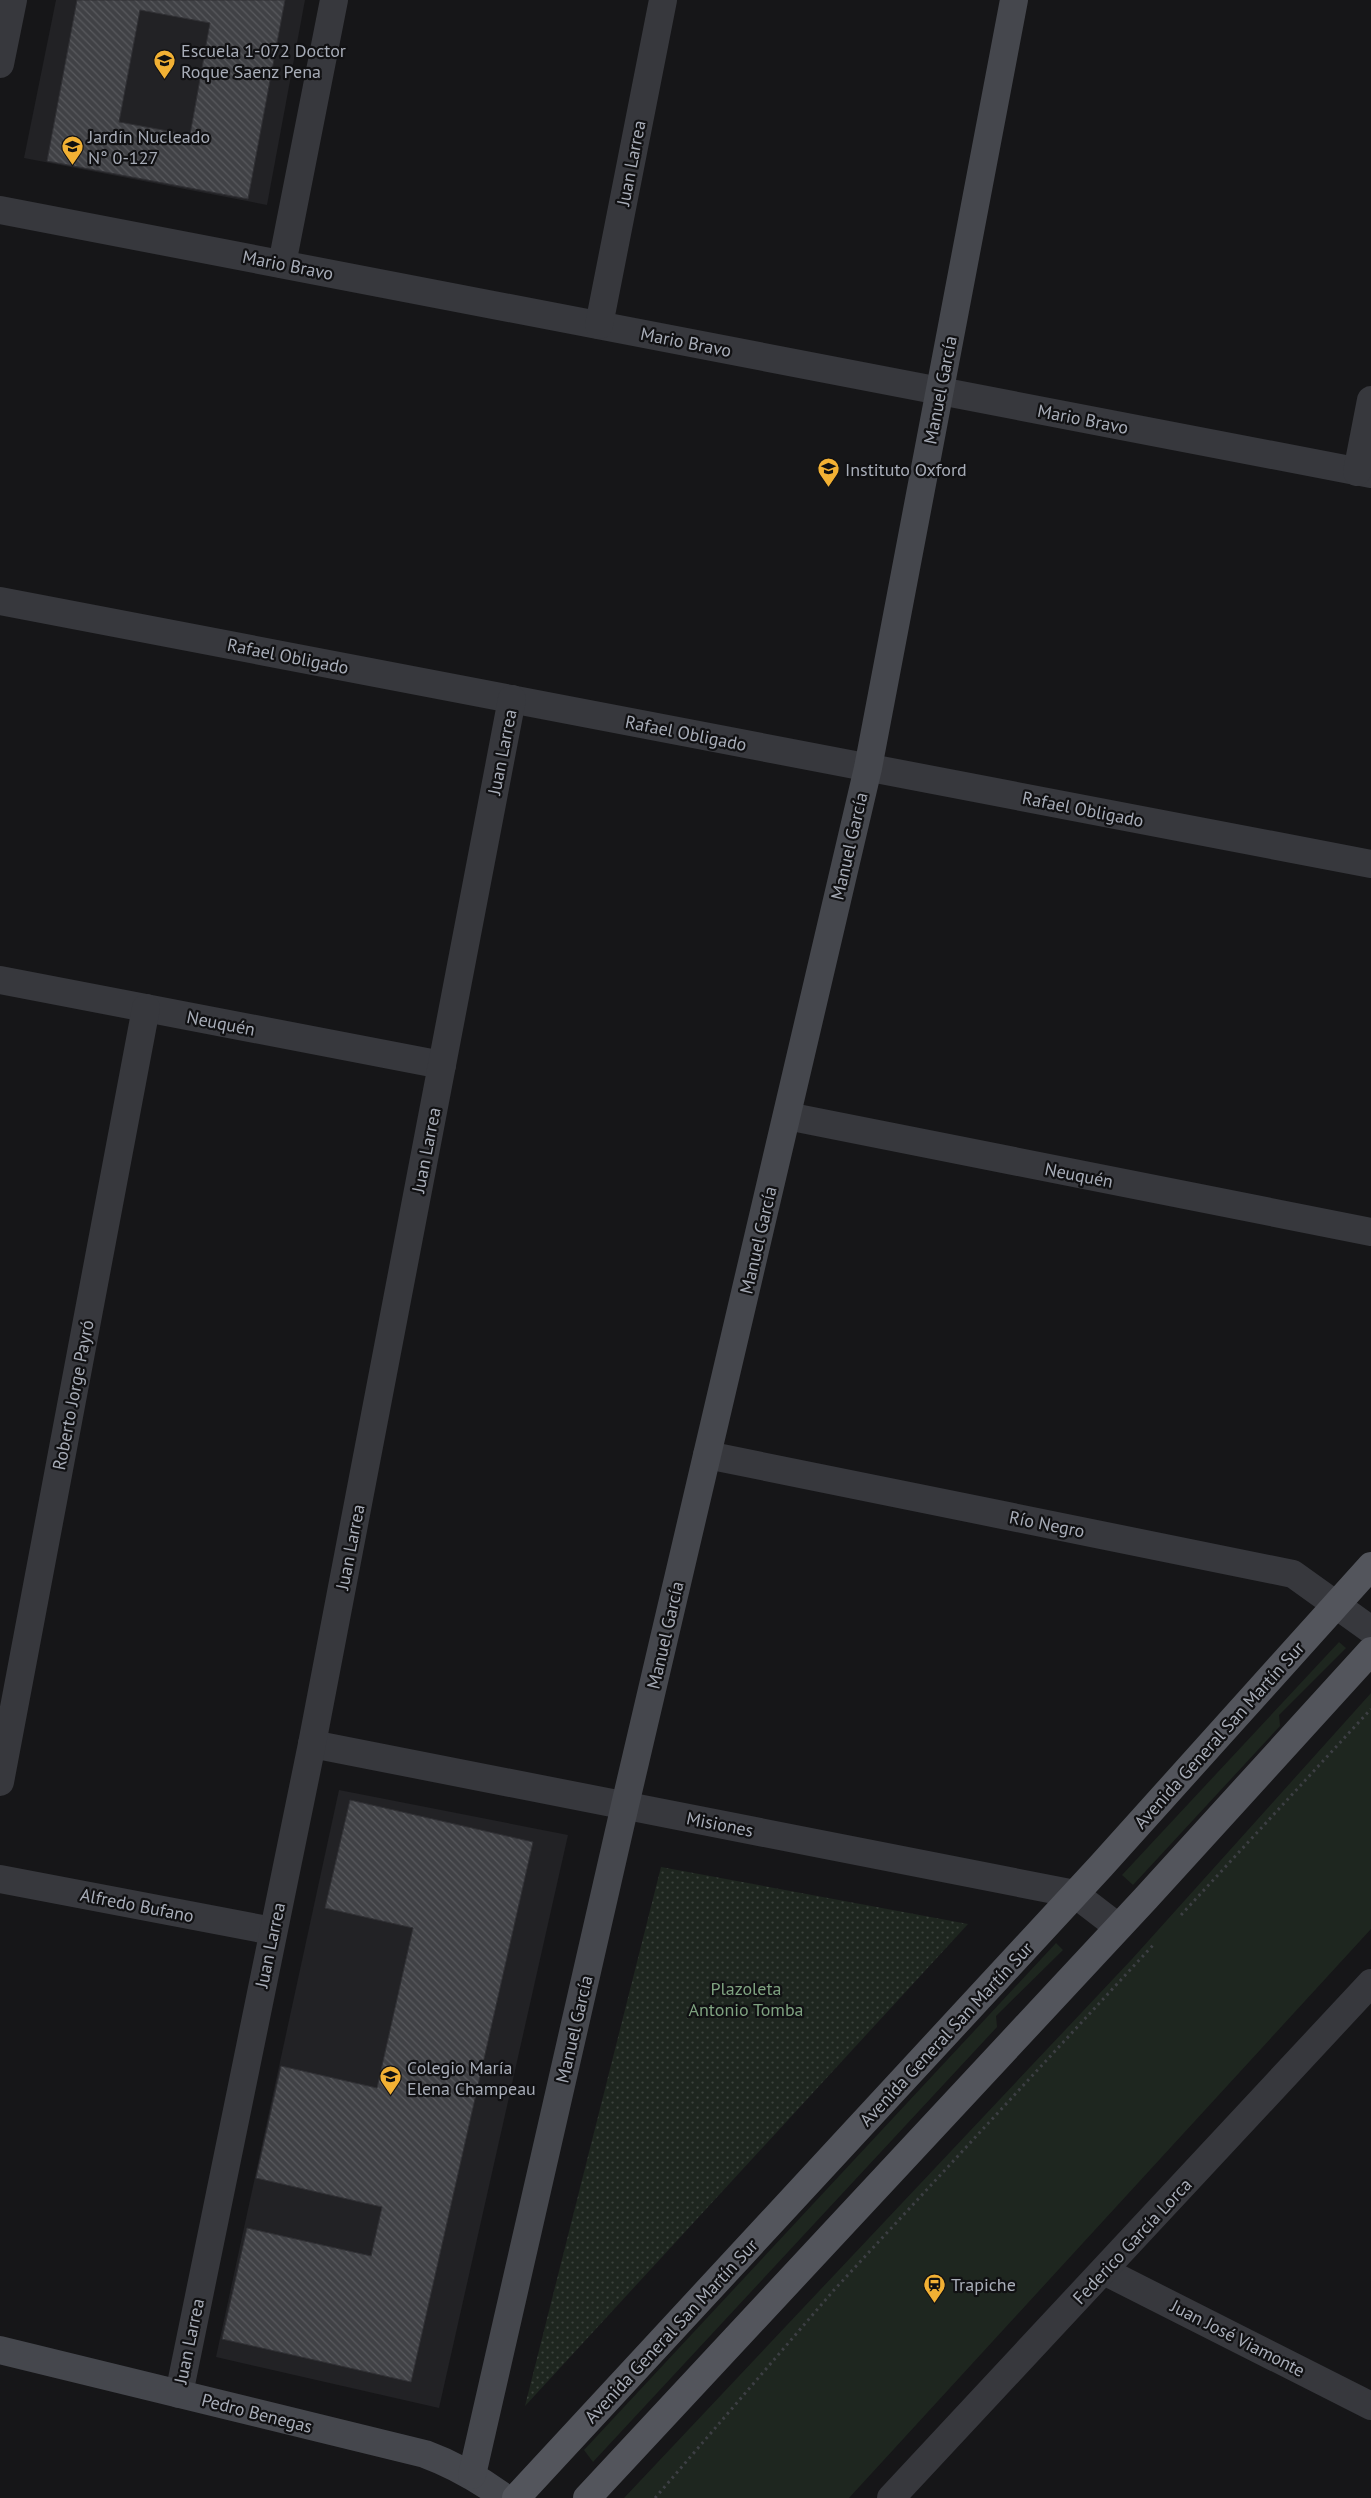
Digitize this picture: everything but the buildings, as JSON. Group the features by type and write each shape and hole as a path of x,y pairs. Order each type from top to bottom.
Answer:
{"main road":[{"name":"Avenida General San Martín Sur","path":"516,2498 1075,1894 1371,1566"},
{"path":"587,2498 1371,1652"}],"street":[{"path":"0,64 13,0"},
{"path":"282,264 334,0"},
{"name":"Juan Larrea","path":"599,325 663,0"},
{"name":"Manuel García","path":"472,2475 625,1805 868,768 1014,0"},
{"name":"Mario Bravo","path":"0,210 1364,473"},
{"path":"1364,473 1371,400"},
{"name":"Rafael Obligado","path":"0,601 1371,864"},
{"name":"Juan Larrea","path":"179,2394 312,1744 512,699"},
{"name":"Neuquén","path":"0,980 442,1065"},
{"name":"Roberto Jorge Payró","path":"0,1782 146,1008"},
{"name":"Neuquén","path":"787,1116 1371,1232"},
{"name":"Río Negro","path":"707,1455 1293,1574 1338,1604 1371,1630"},
{"name":"Misiones","path":"312,1744 1075,1894 1118,1927"},
{"name":"Alfredo Bufano","path":"0,1879 273,1931"},
{"name":"Federico García Lorca","path":"891,2498 1371,1983"},
{"name":"Juan José Viamonte","path":"1104,2271 1371,2406"},
{"name":"Pedro Benegas","path":"0,2350 425,2454 450,2463 472,2475 504,2498"}],"path":[{"path":"1179,1916 1371,1709"},
{"path":"655,2498 834,2290 1159,1938"}],"shaded area":[{"name":"Escuela 1-072 Doctor Roque Saenz Pena","path":"56,0 305,0 267,205 24,158"},
{"name":"Colegio María Elena Champeau","path":"339,1790 568,1835 439,2408 216,2357"}],"green space":[{"path":"1339,1642 1346,1648 1279,1715 1280,1726 1133,1885 1122,1875"},
{"path":"1371,1693 1371,1929 849,2498 624,2498 1132,1959"},
{"name":"Plazoleta Antonio Tomba","path":"661,1867 968,1924 525,2406"},
{"path":"1056,1943 1063,1950 996,2016 997,2027 593,2462 584,2450"}],"place":[{"name":"Escuela 1-072 Doctor Roque Saenz Pena","path":"165,79"},
{"name":"Jardín Nucleado N° 0-127","path":"72,165"},
{"name":"Instituto Oxford","path":"829,488"},
{"name":"Colegio María Elena Champeau","path":"391,2096"},
{"name":"Trapiche","path":"935,2303"}]}
